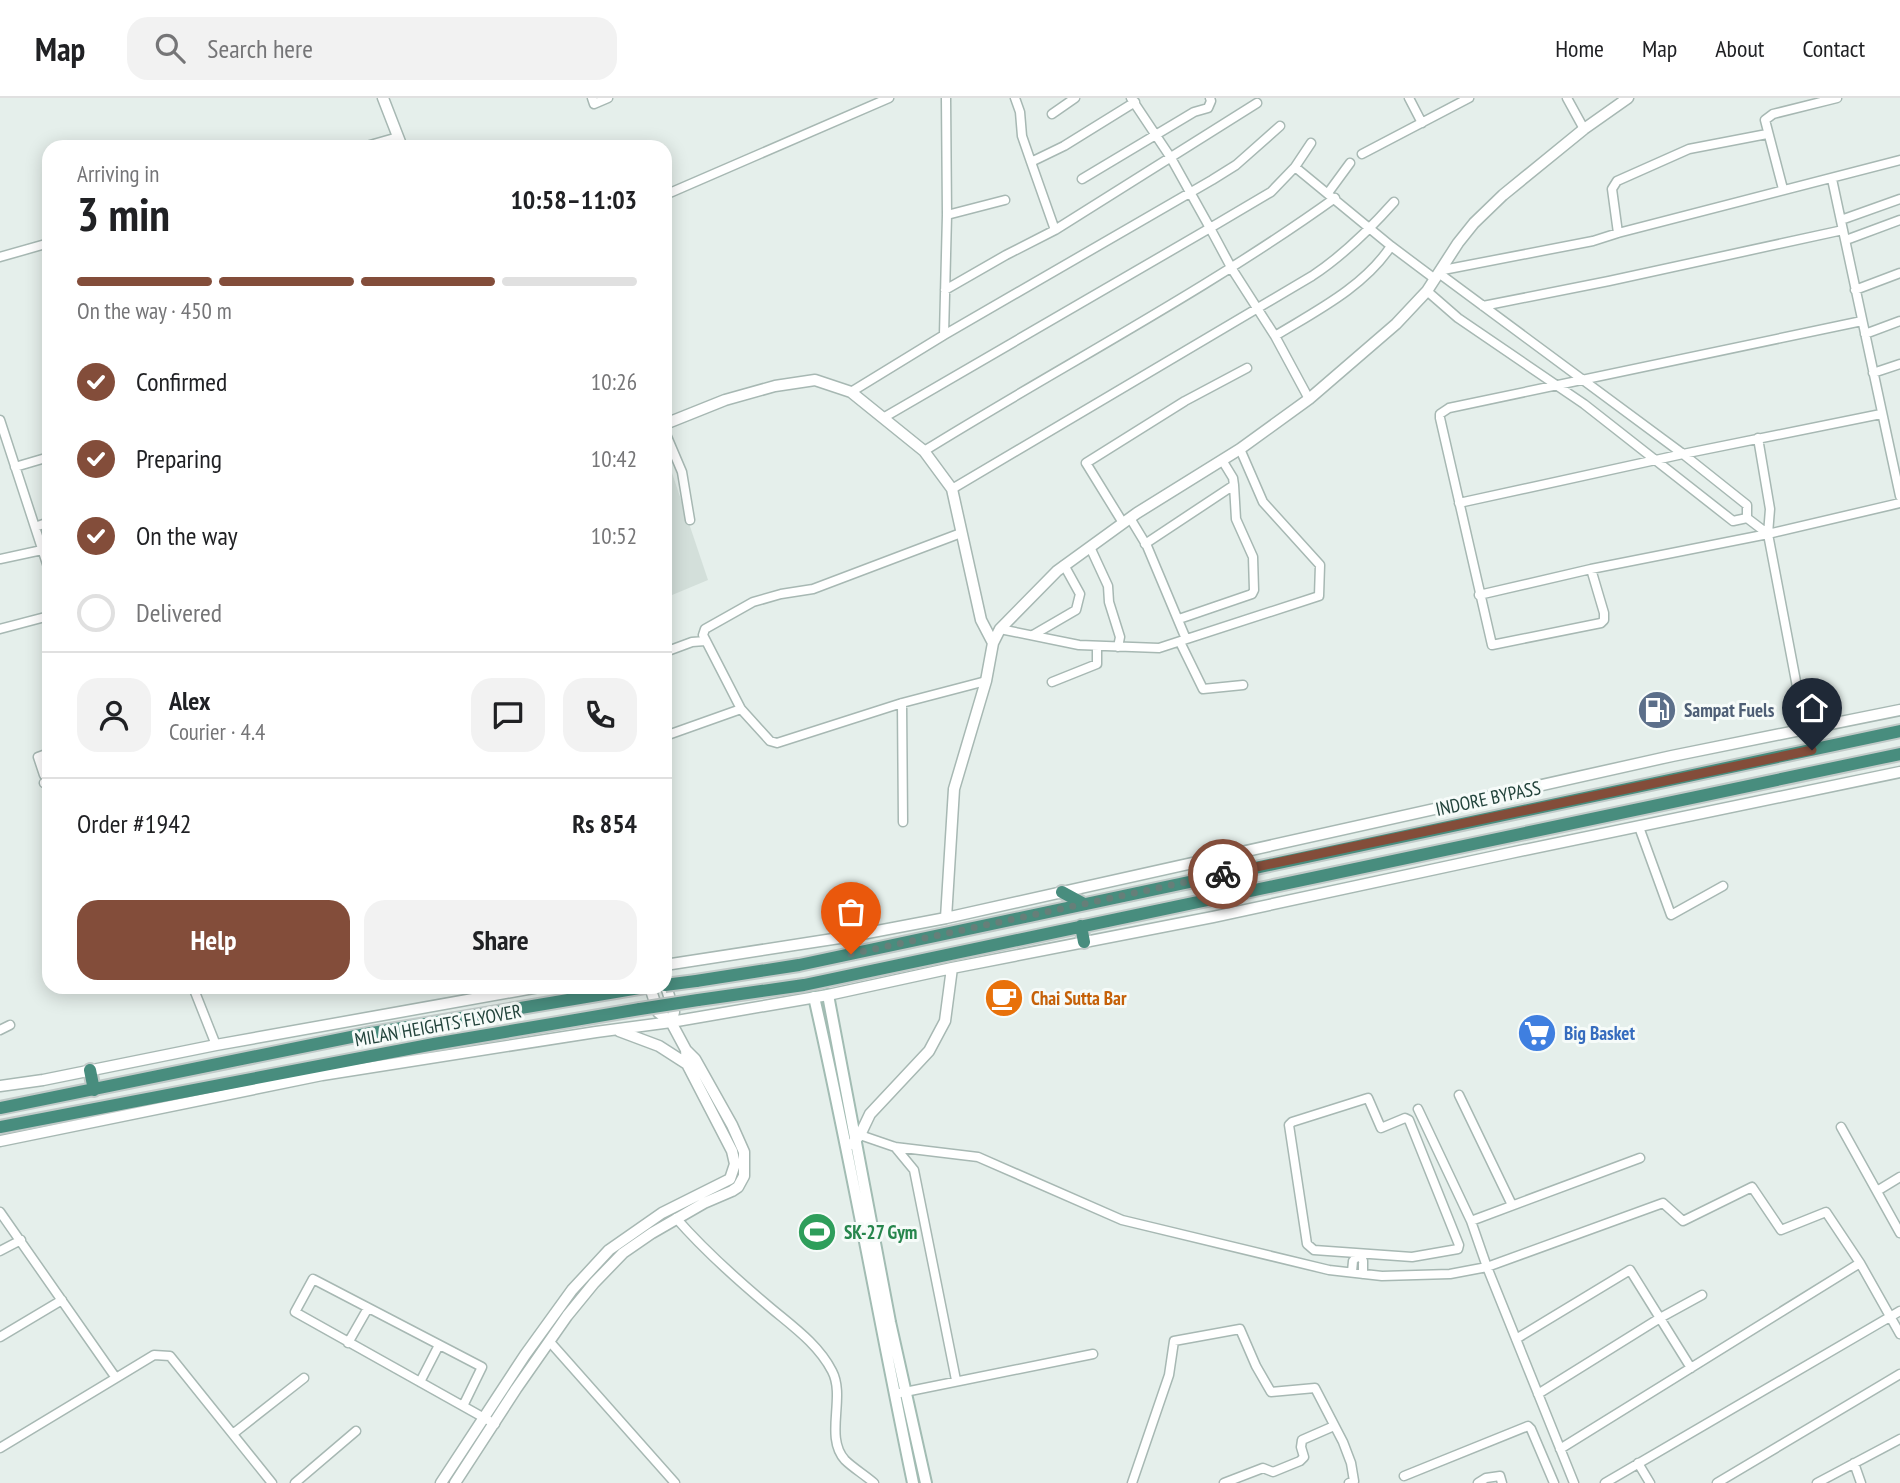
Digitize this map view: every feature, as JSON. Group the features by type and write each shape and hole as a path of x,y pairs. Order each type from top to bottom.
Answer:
{"highway":[{"name":"INDORE BYPASS","path":"1084,904 1900,732"},
{"name":"MILAN HEIGHTS FLYOVER","path":"0,1127 20,1130 113,1105 434,1044 651,1007 804,985 1900,754"},
{"path":"1062,892 1084,904"},
{"path":"672,983 799,965 1084,904"},
{"path":"1081,926 1084,942"},
{"name":"MILAN HEIGHTS FLYOVER","path":"94,1090 366,1034 605,994"},
{"path":"0,1108 94,1090 90,1070"}],"main road":[{"path":"828,995 900,1393 913,1483"},
{"path":"814,997 853,1141"},
{"path":"900,1393 926,1483"}],"street":[{"path":"396,98 384,100 399,140"},
{"path":"592,98 594,104 608,98"},
{"path":"672,192 889,98"},
{"path":"944,335 946,98"},
{"path":"1015,98 1020,112 1022,136 1055,230"},
{"path":"1052,114 1075,98"},
{"path":"1082,178 1194,112 1208,108 1210,98"},
{"path":"1409,98 1422,123"},
{"path":"1362,155 1469,98"},
{"path":"1567,98 1584,129"},
{"path":"946,918 954,789 986,681 993,643 1000,629 1064,565 1126,521 1240,449 1309,399 1396,324 1427,292 1458,243 1503,195 1584,129 1628,98"},
{"path":"1783,189 1767,134 1767,117 1817,100 1837,98"},
{"path":"1031,162 1064,146 1133,100 1171,158 1232,269 1275,336 1309,399"},
{"path":"945,290 1055,230 1257,103"},
{"path":"851,392 1236,165 1280,126"},
{"path":"1618,233 1612,189 1617,181 1689,149 1767,134"},
{"path":"883,418 1271,192 1295,167 1311,143"},
{"path":"1439,274 1593,242 1618,233 1900,160"},
{"path":"924,451 1010,397 1232,269 1331,196 1350,163"},
{"path":"1295,167 1391,246 1439,274 1683,454 1747,505 1747,518"},
{"path":"1832,179 1900,496"},
{"path":"1841,220 1900,199"},
{"path":"947,215 1005,200"},
{"path":"952,489 1334,261 1394,202"},
{"path":"1846,240 1900,220"},
{"path":"1483,306 1843,230"},
{"path":"0,257 42,245"},
{"path":"1275,336 1355,285 1385,256 1391,246"},
{"path":"1855,290 1900,273"},
{"path":"1427,292 1458,318 1558,386 1733,522 1747,518"},
{"path":"1591,569 1604,620 1596,625 1492,645 1440,414 1449,408 1862,321"},
{"path":"1865,334 1900,321"},
{"path":"1873,373 1900,364"},
{"path":"1243,685 1203,689 1183,641 1178,619 1145,544 1086,463 1185,401 1247,368"},
{"path":"672,421 724,400 775,386 815,380 851,392 924,451 952,489 981,620 993,643"},
{"path":"1459,503 1881,414"},
{"path":"0,420 42,547"},
{"path":"1758,438 1770,509 1768,534 1805,729"},
{"path":"1000,629 1079,645 1159,649 1320,596 1320,565 1263,502 1240,449"},
{"path":"672,450 681,472 685,505 690,520"},
{"path":"15,467 42,459"},
{"path":"1178,619 1252,594 1254,590 1253,557 1236,519 1233,478 1222,460"},
{"path":"1145,544 1234,485"},
{"path":"1479,595 1591,569 1768,534 1900,503"},
{"path":"1747,518 1768,534"},
{"path":"35,527 42,524"},
{"path":"961,533 813,589 753,602 702,632 741,709 770,741 777,743 902,703 986,681"},
{"path":"1090,547 1108,586 1109,602 1120,637 1118,647"},
{"path":"0,559 42,550"},
{"path":"1033,635 1076,610 1080,594 1064,565"},
{"path":"0,629 42,617"},
{"path":"672,649 705,640"},
{"path":"1052,682 1097,664 1097,646"},
{"path":"902,703 903,822"},
{"path":"672,734 741,709"},
{"path":"672,964 846,937 946,918 1672,755 1900,710"},
{"path":"0,1141 20,1130 322,1075 671,1022 828,995 1900,772"},
{"path":"1639,827 1671,915 1723,887"},
{"path":"952,968 945,1021 929,1051 870,1114 853,1141 978,1157 1122,1220 1329,1270 1363,1274 1450,1273 1487,1267 1663,1203 1683,1222 1752,1187 1781,1230 1826,1212 1860,1263 1900,1334"},
{"path":"196,994 216,1045"},
{"path":"0,1086 500,994"},
{"path":"455,1483 550,1342 587,1292 623,1253 676,1218 732,1191 738,1187 744,1175 744,1152 732,1125 695,1059 686,1051 671,1022 658,1012 650,994"},
{"path":"668,994 674,1012 671,1022"},
{"path":"0,1030 10,1025"},
{"path":"613,1030 659,1046 687,1064"},
{"path":"441,1483 572,1290 610,1250 662,1213 730,1179 736,1164 732,1151 687,1064 686,1051"},
{"path":"1459,1095 1512,1205"},
{"path":"1368,1098 1381,1128 1405,1118 1409,1120 1459,1245 1455,1251 1416,1257 1359,1254 1314,1250 1307,1244 1289,1128 1292,1122 1368,1098"},
{"path":"1418,1109 1471,1220 1487,1267 1574,1483"},
{"path":"1842,1127 1900,1233"},
{"path":"895,1147 914,1170 956,1380"},
{"path":"1471,1220 1640,1157"},
{"path":"1877,1191 1900,1177"},
{"path":"0,1212 116,1378"},
{"path":"676,1218 733,1276 813,1343 833,1372 836,1384 837,1438 844,1458 874,1483"},
{"path":"0,1251 21,1240"},
{"path":"1352,1272 1353,1261 1359,1254"},
{"path":"1359,1254 1363,1261 1363,1274"},
{"path":"1403,1257 1405,1275"},
{"path":"1560,1449 1860,1263"},
{"path":"1516,1339 1630,1269 1691,1368"},
{"path":"463,1406 482,1367 313,1279 295,1312 495,1424"},
{"path":"1538,1394 1702,1295"},
{"path":"0,1337 62,1300"},
{"path":"348,1343 368,1308"},
{"path":"1605,1483 1900,1311"},
{"path":"1132,1483 1169,1375 1174,1341 1240,1329 1271,1392 1315,1388 1343,1442 1354,1472 1354,1481 1349,1483"},
{"path":"550,1342 675,1483"},
{"path":"420,1382 439,1345"},
{"path":"530,1349 540,1356"},
{"path":"900,1393 1093,1354"},
{"path":"0,1448 154,1355 170,1356 272,1483"},
{"path":"1717,1483 1900,1374"},
{"path":"233,1433 304,1378"},
{"path":"1224,1483 1263,1468 1273,1472 1300,1461 1304,1457 1302,1440 1334,1426"},
{"path":"1404,1476 1528,1426 1554,1483"},
{"path":"295,1483 356,1431"},
{"path":"1817,1483 1900,1439"},
{"path":"1638,1463 1650,1483"},
{"path":"1854,1464 1861,1483"},
{"path":"1478,1483 1486,1478 1500,1476 1502,1483"}],"shaded area":[{"path":"672,473 708,580 672,595"}],"way so far":[{"path":"851,954 1223,874"}],"place":[{"name":"Sampat Fuels","path":"1657,710"},
{"name":"Chai Sutta Bar","path":"1004,998"},
{"name":"Big Basket","path":"1537,1033"},
{"name":"SK-27 Gym","path":"817,1232"}],"route":[{"path":"1223,874 1812,750"}]}
